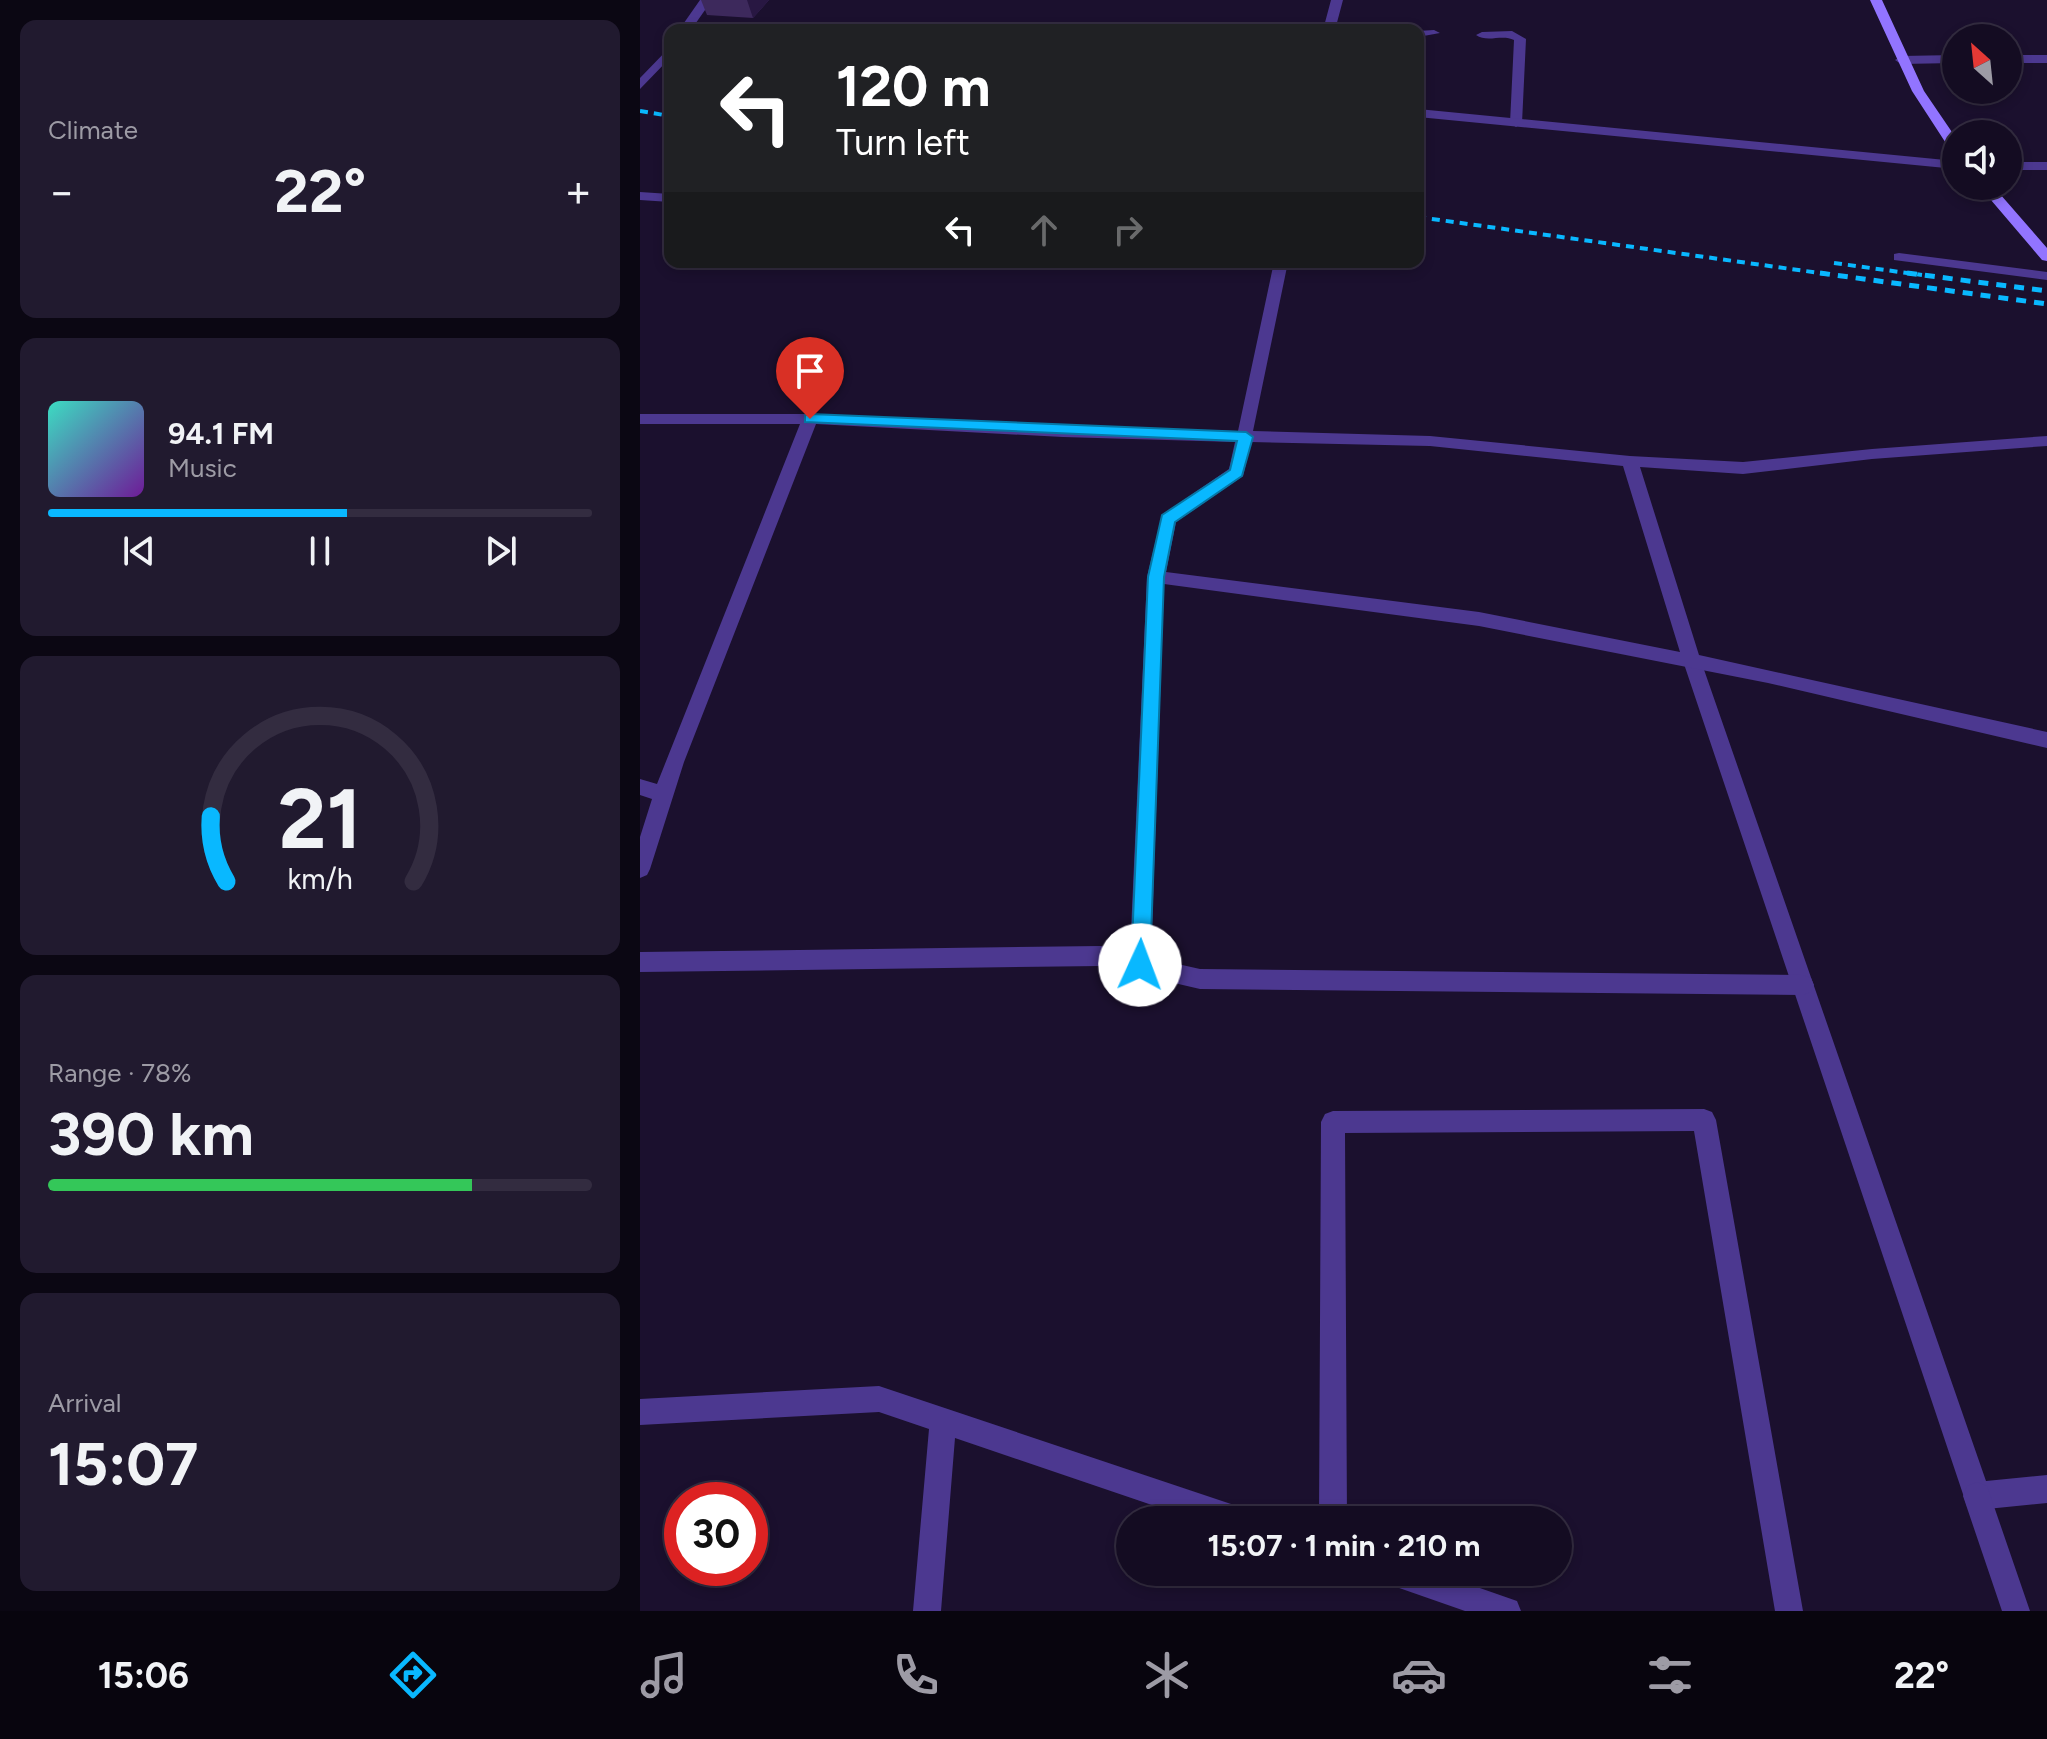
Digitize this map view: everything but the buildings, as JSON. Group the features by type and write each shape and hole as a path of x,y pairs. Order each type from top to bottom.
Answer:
{"main road":[{"path":"1876,0 1901,60 1942,128"},
{"path":"1998,200 2047,257"}],"street":[{"path":"689,24 706,0"},
{"path":"1331,24 1337,0"},
{"path":"1424,34 1434,33"},
{"path":"1482,35 1512,34 1520,39 1516,123"},
{"path":"640,85 664,59"},
{"path":"1901,60 1942,59"},
{"path":"2022,59 2047,59"},
{"path":"1424,114 1942,164"},
{"path":"2022,166 2047,166"},
{"path":"640,196 664,198"},
{"path":"1899,257 2047,276"},
{"path":"1140,965 1156,577 1168,519 1237,472 1280,268"},
{"path":"640,419 810,419 1246,437 1430,441 1630,461 1743,468 1872,454 2047,441"},
{"path":"640,869 664,795 810,419"},
{"path":"1630,461 1692,661 2016,1611"},
{"path":"1156,577 1479,619 1692,661 2047,740"},
{"path":"640,787 664,795"},
{"path":"640,962 1101,956 1200,979 1803,985"},
{"path":"1333,1506 1333,1122 1704,1120 1789,1611"},
{"path":"640,1412 879,1399 1195,1506"},
{"path":"927,1611 943,1421"},
{"path":"1977,1496 2047,1489"},
{"path":"1433,1586 1507,1611"}],"railway":[{"path":"640,111 664,115"},
{"path":"1424,218 1834,275"},
{"path":"1834,263 1913,274"},
{"path":"1820,273 2047,304"},
{"path":"1907,273 1913,274"},
{"path":"1913,274 2047,291"},
{"path":"1913,274 1922,275"}],"route":[{"path":"810,419 1063,432 1246,437 1237,472 1168,519 1156,577 1140,965"}]}
